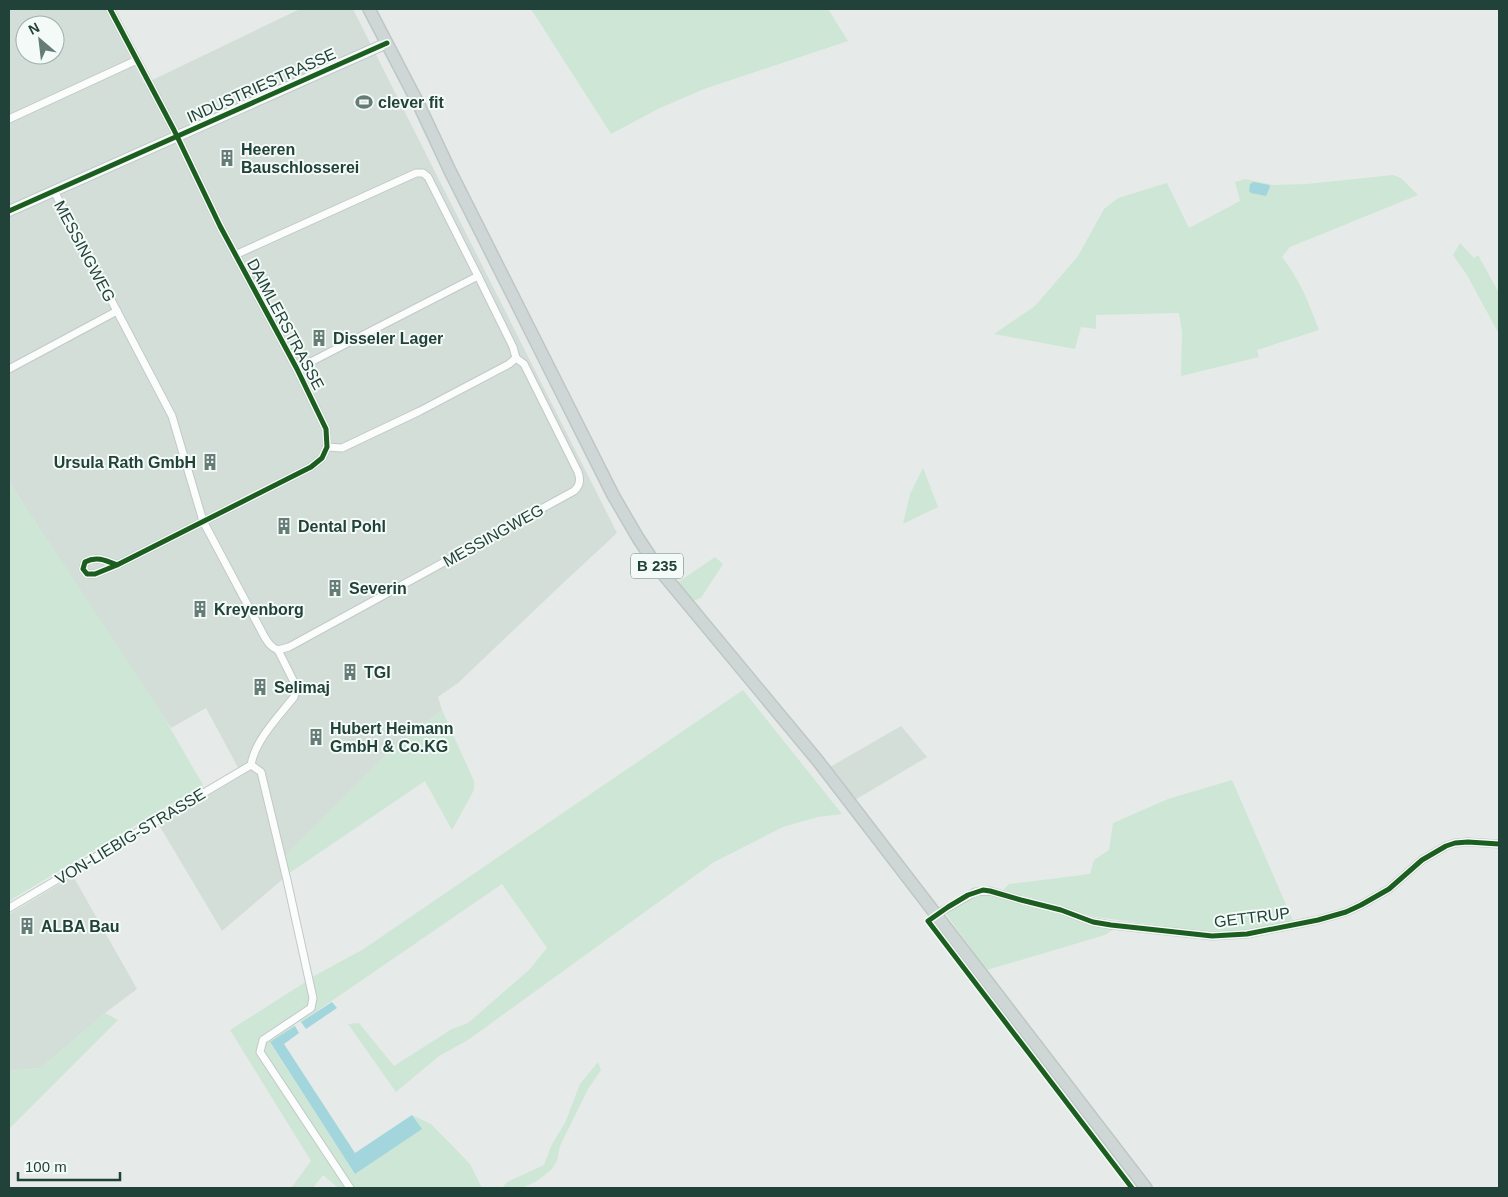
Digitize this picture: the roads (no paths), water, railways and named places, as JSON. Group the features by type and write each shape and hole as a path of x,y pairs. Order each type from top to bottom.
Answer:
{"main road":[{"name":"B 235","path":"369,9 608,486 638,538 670,584 818,761 1146,1188"}],"street":[{"name":"DAIMLERSTRASSE","path":"110,9 177,136 195,178 297,369 326,429 327,447"},
{"name":"INDUSTRIESTRASSE","path":"9,211 387,43"},
{"path":"9,119 137,60"},
{"name":"DAIMLERSTRASSE","path":"235,255 421,172 428,177 478,276 516,358"},
{"name":"MESSINGWEG","path":"54,191 172,416 203,521 269,645 278,650 290,647 577,488 580,480 578,472 524,364 516,358"},
{"name":"DAIMLERSTRASSE","path":"297,369 478,276"},
{"name":"MESSINGWEG","path":"9,369 117,311"},
{"path":"116,565 310,467 322,458 327,447 342,448 420,411 509,364 516,358"},
{"name":"MESSINGWEG","path":"251,764 252,754 258,744 296,693 296,685 278,650"},
{"path":"251,764 260,772 287,880 313,998 311,1008 263,1040 260,1052 350,1188"},
{"name":"VON-LIEBIG-STRASSE","path":"9,908 251,764"},
{"name":"GETTRUP","path":"936,914 975,892 990,890 1061,910 1093,922 1212,936 1247,934 1318,920 1354,908 1389,889 1422,860 1446,846 1468,842 1499,844"}],"water":[{"path":"1254,182 1269,185 1266,196 1249,191 1250,184"},
{"path":"332,1002 337,1008 306,1029 301,1022"},
{"path":"295,1026 299,1033 284,1044 355,1153 412,1115 422,1129 355,1174 270,1042"}],"place":[{"name":"clever fit","path":"364,102"},
{"name":"Heeren Bauschlosserei","path":"227,158"},
{"name":"Disseler Lager","path":"319,338"},
{"name":"Ursula Rath GmbH","path":"210,462"},
{"name":"Dental Pohl","path":"284,526"},
{"name":"Severin","path":"335,588"},
{"name":"Kreyenborg","path":"200,609"},
{"name":"TGI","path":"350,672"},
{"name":"Selimaj","path":"260,687"},
{"name":"Hubert Heimann GmbH & Co.KG","path":"316,737"},
{"name":"ALBA Bau","path":"27,926"}]}
